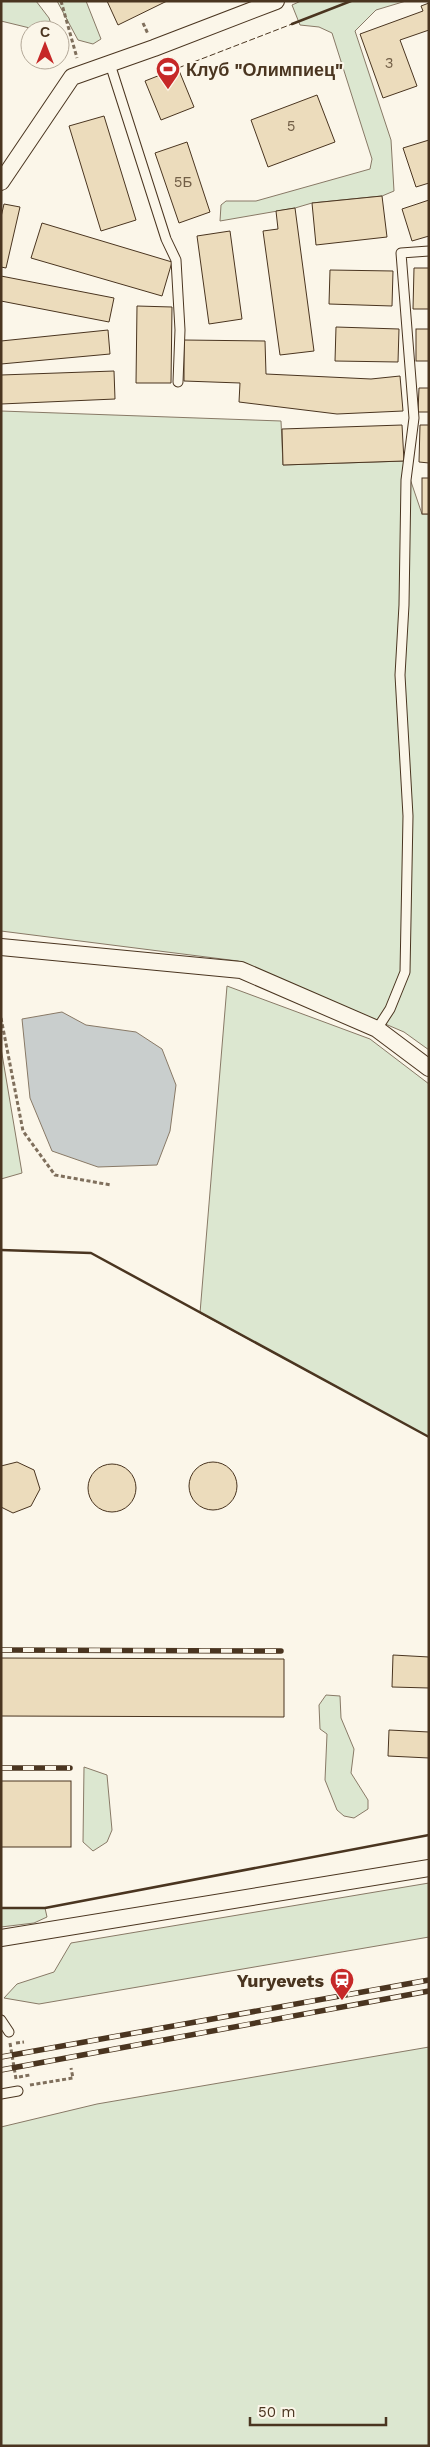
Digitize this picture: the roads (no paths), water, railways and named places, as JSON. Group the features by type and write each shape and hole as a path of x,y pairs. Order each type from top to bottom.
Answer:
{"street":[{"path":"1,182 77,75 276,1"},
{"path":"1,947 241,970 377,1029 429,1068"},
{"path":"1,1938 429,1868"}],"lane":[{"path":"110,64 166,239 176,260 177,304 180,330 178,382"},
{"path":"377,1029 390,1009 405,972 408,816 400,675 404,604 406,480 414,418 401,253 429,251"},
{"path":"1,2020 8,2032"},
{"path":"1,2094 16,2084"}],"railway":[{"path":"1,1650 281,1651"},
{"path":"1,1768 70,1768"},
{"path":"1,2057 429,1980"},
{"path":"1,2070 429,1991"}],"place":[{"name":"Клуб \"Олимпиец\"","path":"168,90"},
{"name":"Yuryevets","path":"342,2001"}]}
